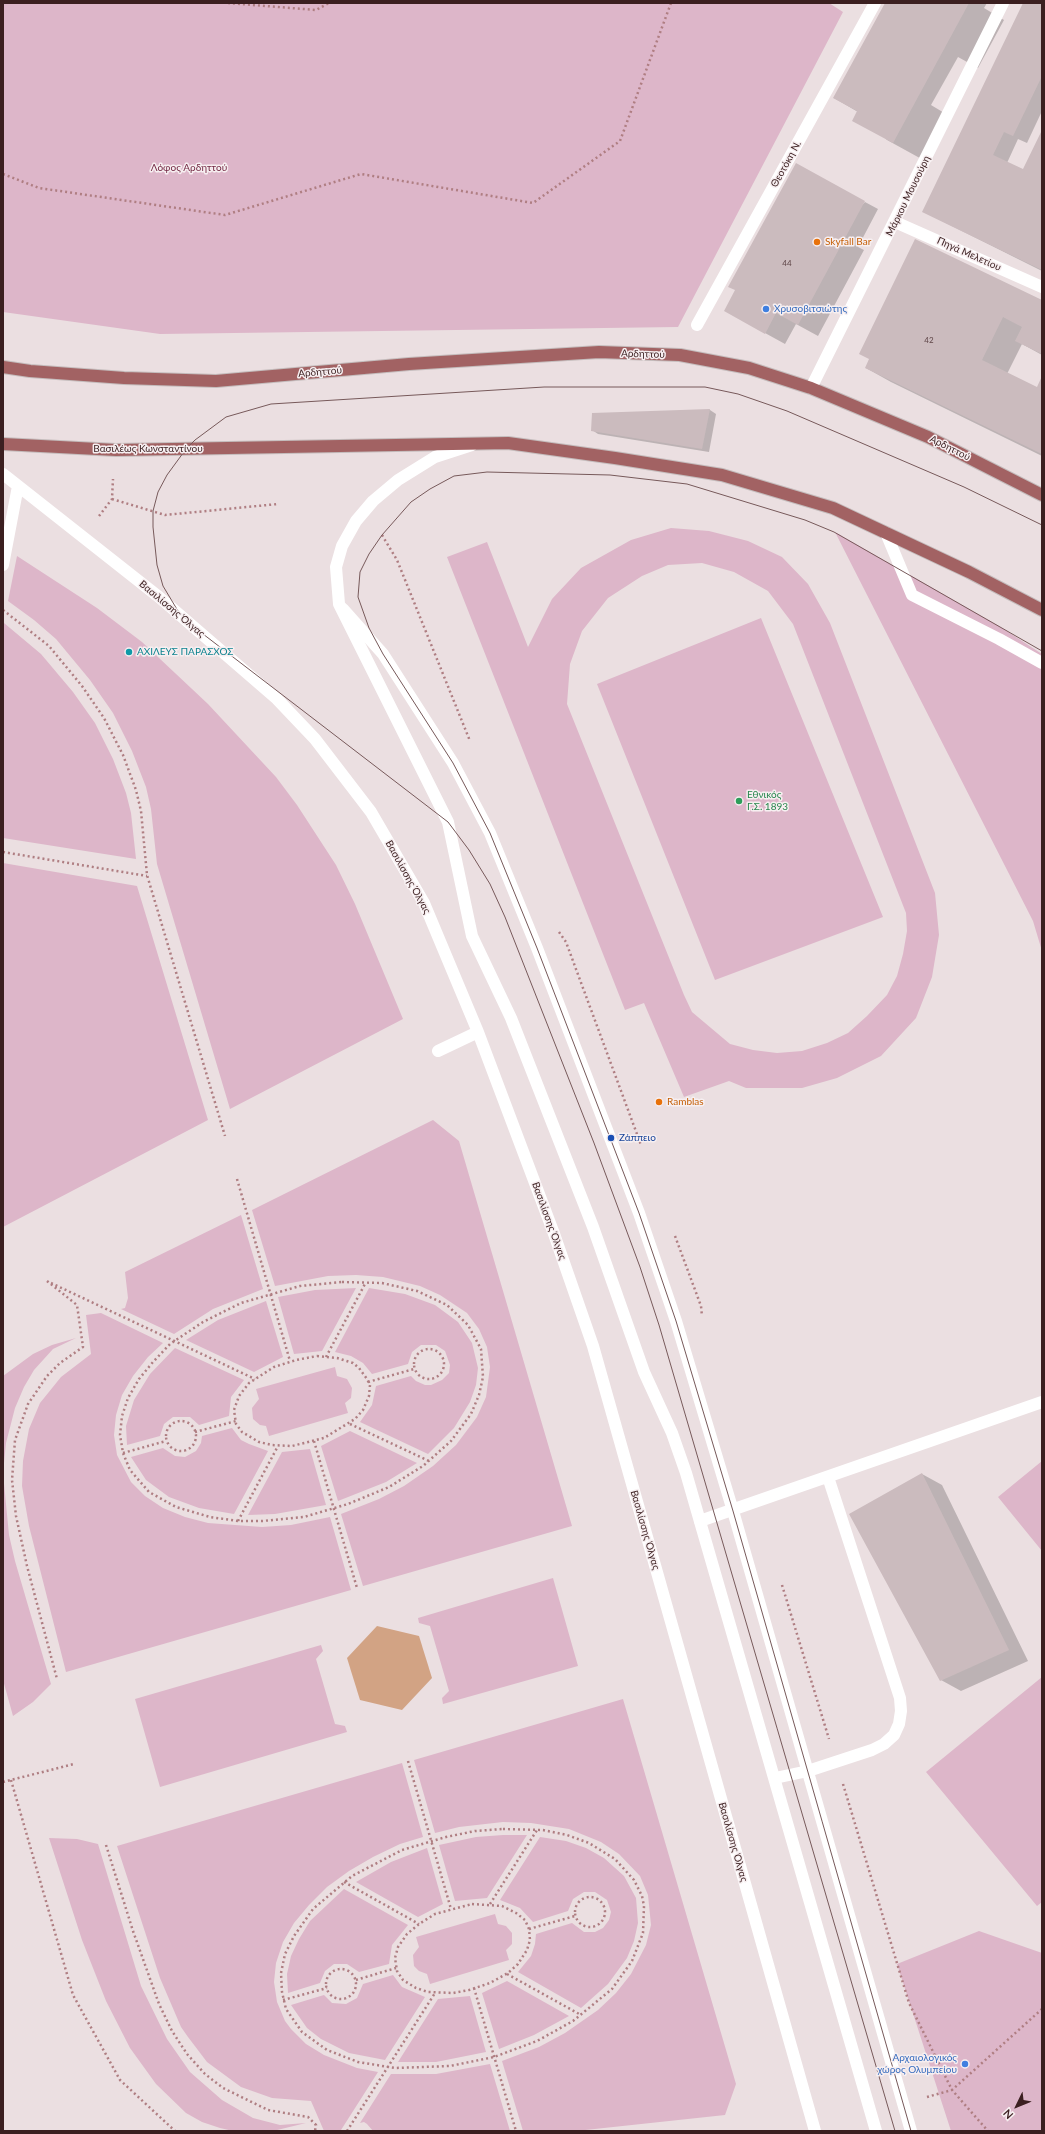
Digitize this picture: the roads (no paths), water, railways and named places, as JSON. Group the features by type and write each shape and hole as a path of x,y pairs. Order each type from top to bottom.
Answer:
{"main road":[{"name":"Αρδηττού","path":"3,367 30,371 124,378 216,381 409,364 599,352 680,355 749,368 811,388 928,437 1042,495"},
{"path":"476,444 508,443 722,475 833,508 969,572 1042,610"},
{"name":"Βασιλέως Κωνσταντίνου","path":"3,444 116,450 476,444"}],"street":[{"name":"Θεοτόκη Ν.","path":"697,324 875,3"},
{"name":"Μάρκου Μουσούρη","path":"811,388 1003,3"},
{"name":"Πηγά Μελετίου","path":"895,222 1042,287"},
{"path":"476,444 435,457 398,480 372,501 356,521 342,546 336,567 339,604 448,822 472,936 514,1025 612,1277 644,1372 672,1434 700,1521 876,2131"},
{"name":"Βασιλίσσης Όλγας","path":"3,474 186,620 277,699 315,740 371,812 424,903 478,1032 553,1231 593,1346 815,2131"},
{"path":"3,565 18,486"},
{"path":"886,533 912,595 999,639 1042,663"},
{"path":"339,604 383,654 453,763 490,833 538,948 656,1262 733,1511 911,2131"},
{"path":"438,1051 478,1032"},
{"path":"700,1521 733,1511 1042,1402"},
{"path":"775,1778 808,1771 872,1750 884,1744 894,1735 899,1724 901,1711 900,1698 828,1477"}],"tram line":[{"path":"895,2131 659,1325 640,1267 594,1143 505,917 490,884 469,850 448,822 203,634 178,611 163,586 157,565 153,511 158,492 167,475 186,449 195,440 226,417 271,404 544,387 705,387 738,394 787,411 964,487 1042,525"},
{"path":"911,2131 733,1511 676,1321 639,1213 537,948 490,833 453,763 383,654 369,628 358,597 360,572 369,554 382,535 411,502 430,489 454,476 487,472 610,475 687,484 805,520 834,532 1042,651"}],"place":[{"name":"Skyfall Bar","path":"817,242"},
{"name":"Χρυσοβιτσιώτης","path":"766,309"},
{"name":"ΑΧΙΛΕΥΣ ΠΑΡΑΣΧΟΣ","path":"129,652"},
{"name":"Εθνικός Γ.Σ. 1893","path":"739,801"},
{"name":"Ramblas","path":"659,1102"},
{"name":"Ζάππειο","path":"611,1138"},
{"name":"Αρχαιολογικός χώρος Ολυμπείου","path":"965,2064"}],"park label":[{"name":"Λόφος Αρδηττού","path":"189,168"}]}
